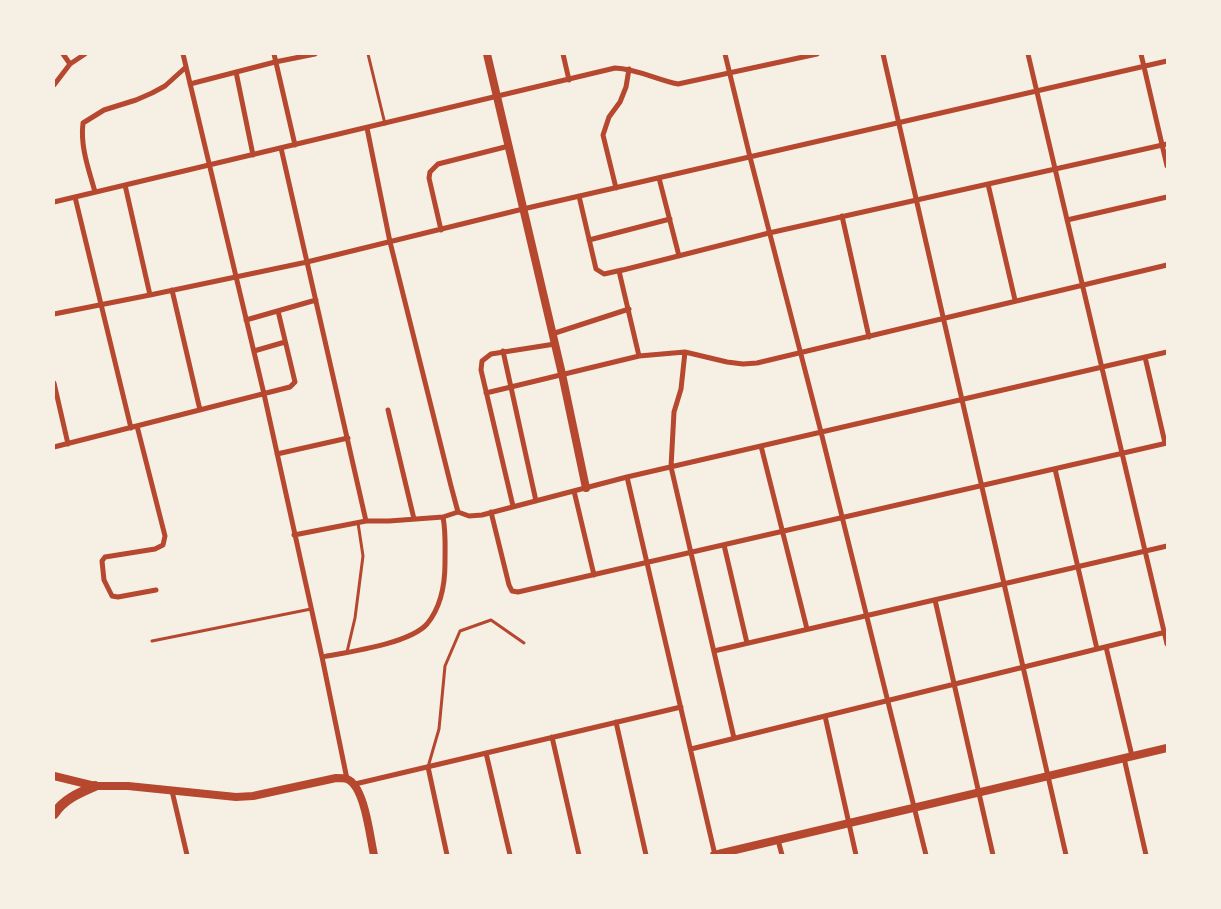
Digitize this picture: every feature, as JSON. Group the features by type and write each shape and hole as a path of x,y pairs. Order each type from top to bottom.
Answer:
{"highway":[{"path":"54,814 58,807 73,795 95,786"}],"street":[{"path":"62,54 70,64"},
{"path":"54,84 70,64 85,54"},
{"path":"183,54 264,394 347,779"},
{"path":"274,54 295,145"},
{"path":"190,84 275,62 315,54"},
{"path":"487,54 562,374 586,488"},
{"path":"563,54 569,80"},
{"path":"725,54 926,855"},
{"path":"54,202 616,68 629,69 678,84 817,54"},
{"path":"883,54 1066,855"},
{"path":"1028,54 1145,551 1166,632 1167,644"},
{"path":"1141,54 1165,144 1167,166"},
{"path":"54,314 307,262 523,209 1167,61"},
{"path":"95,192 84,155 81,135 82,124 104,110 136,100 165,86 186,67"},
{"path":"616,188 604,135 609,117 620,102 626,86 629,69"},
{"path":"236,72 253,155"},
{"path":"367,128 390,242 458,512"},
{"path":"579,196 596,269 604,274 842,216 1165,144"},
{"path":"440,230 429,178 432,168 438,164 509,146"},
{"path":"281,148 366,521"},
{"path":"659,178 679,256"},
{"path":"988,184 1015,300"},
{"path":"125,185 150,295"},
{"path":"75,197 101,305 165,536 163,545 155,549 105,557 102,561 104,580 112,596 118,597 156,590"},
{"path":"1067,220 1167,197"},
{"path":"842,216 869,336"},
{"path":"589,240 670,219"},
{"path":"486,393 639,356 685,352 710,359 743,364 756,363 1167,265"},
{"path":"625,270 619,271 639,356"},
{"path":"172,290 200,410"},
{"path":"246,320 316,300"},
{"path":"552,334 629,309"},
{"path":"54,447 290,387 295,382 278,311"},
{"path":"254,351 285,342"},
{"path":"513,506 481,370 482,361 491,354 503,351 555,344"},
{"path":"503,351 536,501"},
{"path":"685,352 681,389 674,412 671,467 734,738"},
{"path":"294,535 366,521 443,517 458,512 469,516 491,512 627,477 1167,352"},
{"path":"491,512 508,585 512,591 518,592 1166,443 1145,357"},
{"path":"54,383 68,444"},
{"path":"388,410 414,519"},
{"path":"276,454 348,438"},
{"path":"760,446 807,629"},
{"path":"1055,469 1097,649"},
{"path":"627,477 715,855 1167,748"},
{"path":"574,491 594,575"},
{"path":"322,657 402,639 426,625 440,599 445,580 446,531 443,517"},
{"path":"724,546 747,643"},
{"path":"714,651 1167,546"},
{"path":"935,600 993,855"},
{"path":"691,749 1166,632"},
{"path":"1106,647 1146,855"},
{"path":"355,784 681,707"},
{"path":"825,716 856,855"},
{"path":"616,722 646,855"},
{"path":"552,737 579,855"},
{"path":"486,753 510,855"},
{"path":"428,767 447,855"},
{"path":"54,776 95,786 128,786 236,797 253,796 336,778 347,779 355,784 361,795 374,855"},
{"path":"172,791 187,855"},
{"path":"778,840 782,855"}],"lane":[{"path":"368,54 385,124"},
{"path":"347,652 355,618 363,556 358,523"},
{"path":"152,641 311,609"},
{"path":"428,767 439,728 445,666 460,631 491,620 524,643"}]}
